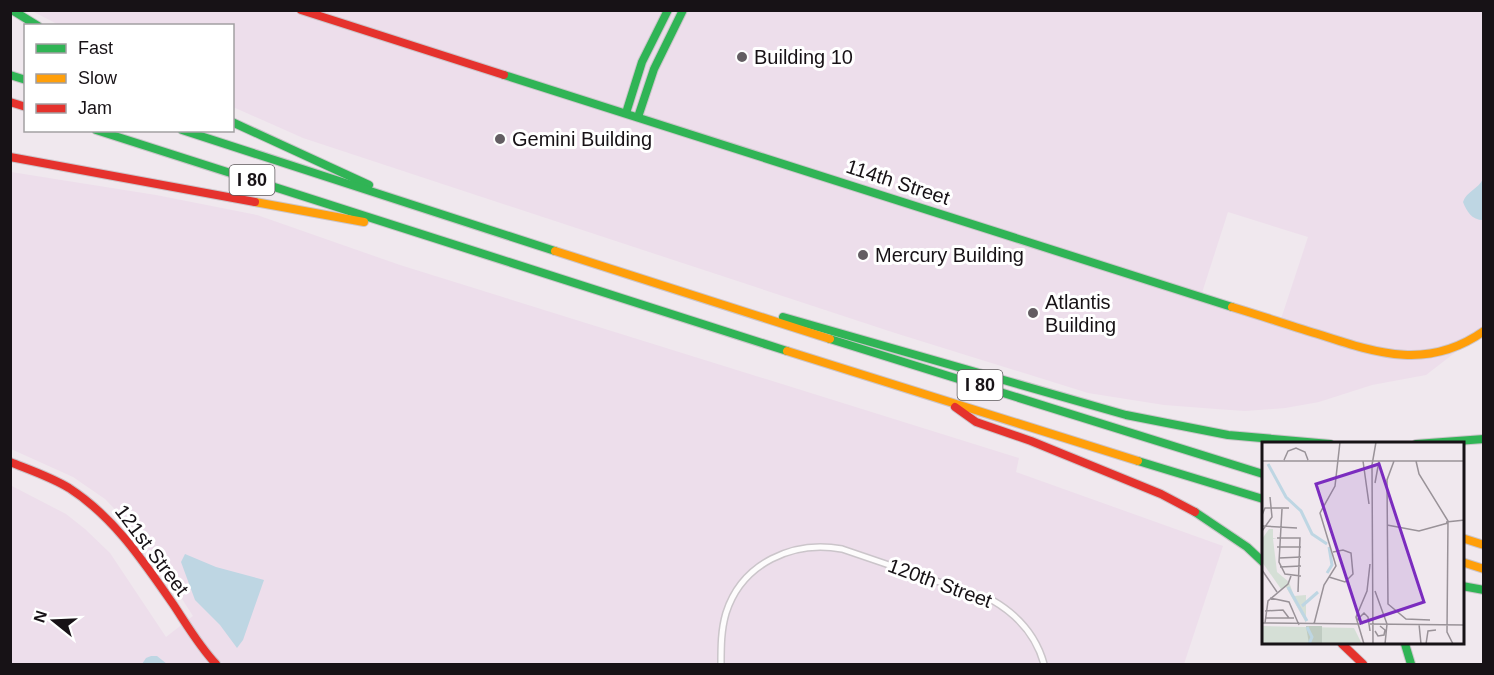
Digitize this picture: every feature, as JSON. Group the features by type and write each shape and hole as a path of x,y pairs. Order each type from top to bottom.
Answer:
{"main road":[{"path":"12,10 35,24"},
{"name":"114th Street","path":"301,10 1385,354 1432,355 1463,345 1484,331"},
{"path":"626,113 642,62 668,10"},
{"path":"638,117 654,69 683,10"},
{"path":"234,123 413,206"},
{"name":"I 80","path":"102,132 947,402 1262,499"},
{"name":"I 80","path":"188,132 697,297 1161,440 1262,474"},
{"path":"10,157 408,230"},
{"path":"697,297 808,322 1126,415 1228,435 1307,442"},
{"path":"947,402 976,422 1032,441 1161,494 1204,517 1262,561"},
{"path":"1443,442 1484,439"},
{"name":"121st Street","path":"10,462 65,484 111,519 216,664"},
{"path":"1464,532 1484,537"},
{"path":"1464,539 1484,545"},
{"path":"1464,563 1484,569"},
{"path":"1464,586 1484,590"},
{"path":"1343,645 1363,664"},
{"path":"1405,645 1411,664"}],"street":[{"name":"120th Street","path":"721,664 726,614 737,591 751,573 772,558 795,549 820,547 843,549 992,600 1011,612 1029,631 1044,664"}],"shaded area":[{"path":"32,11 1483,11 1483,331 1426,375 1372,385 1319,402 1285,408 1245,411 1216,409 1164,405 1088,393 895,333 303,138 234,107 234,24 57,24","holes":["1228,212 1308,237 1280,322 1201,296"]},
{"path":"11,172 156,195 257,215 400,265 1019,458 1016,472 1223,546 1184,664 11,664 10,485 66,514 110,553 166,637 193,616 131,526 105,499 73,477 11,449"}],"water":[{"path":"1483,179 1483,220 1470,215 1463,202"},
{"path":"185,554 216,567 264,580 243,640 237,648 220,625 195,600 181,562"},
{"path":"157,656 167,664 142,664 146,658"}],"traffic: fast":[{"path":"12,10 35,24"},
{"path":"626,113 642,62 668,10"},
{"path":"638,117 654,69 683,10"},
{"path":"10,75 24,79"},
{"path":"504,75 1232,307"},
{"path":"234,123 369,185"},
{"path":"102,132 787,351"},
{"path":"188,132 555,251"},
{"path":"783,317 1126,415 1228,435 1307,442"},
{"path":"830,339 1262,474"},
{"path":"1443,442 1484,439"},
{"path":"1138,461 1262,499"},
{"path":"1195,512 1247,547 1262,561"},
{"path":"1464,586 1484,590"},
{"path":"1405,645 1411,664"}],"traffic: slow":[{"path":"255,202 364,222"},
{"path":"555,251 830,339"},
{"path":"1232,307 1363,348 1404,355 1443,351 1464,343 1484,331"},
{"path":"787,351 1138,461"},
{"path":"1464,539 1484,545"},
{"path":"1464,563 1484,569"}],"traffic: jam":[{"path":"301,10 504,75"},
{"path":"10,102 24,106"},
{"path":"10,157 255,202"},
{"path":"955,407 976,422 1031,441 1161,494 1195,512"},
{"path":"10,462 62,484 100,512 139,556 216,664"},
{"path":"1343,645 1363,664"}],"place":[{"name":"Building 10","path":"742,57"},
{"name":"Gemini Building","path":"500,139"},
{"name":"Mercury Building","path":"863,255"},
{"name":"Atlantis Building","path":"1033,313"}]}
